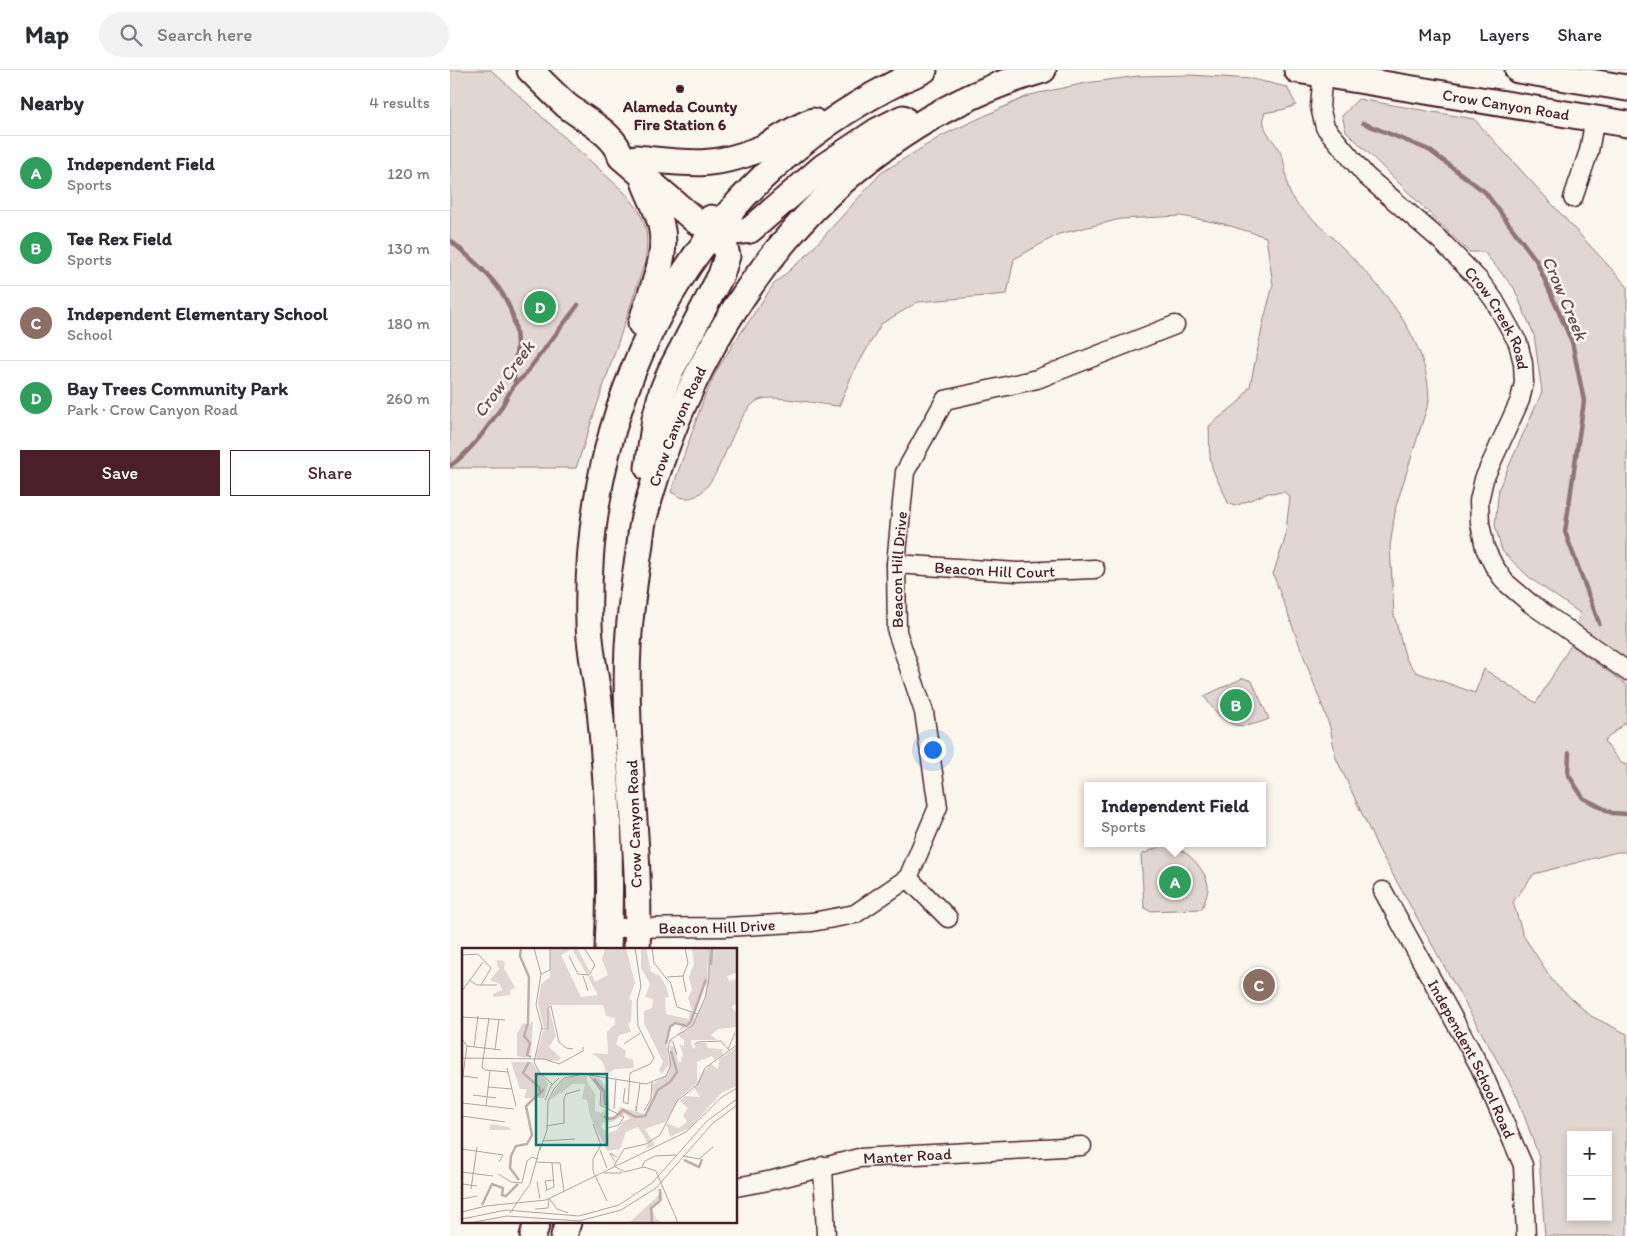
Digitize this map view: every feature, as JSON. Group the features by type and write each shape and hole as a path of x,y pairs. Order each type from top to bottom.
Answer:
{"main road":[{"path":"530,70 633,162 706,211 716,228 727,256 721,275 662,392 650,448 644,515"},
{"name":"Crow Canyon Road","path":"608,939 609,838 600,712 589,626 591,550 601,479 622,396 661,309 686,266 716,228 761,179 785,157 853,106 924,70"},
{"name":"Crow Canyon Road","path":"637,939 628,711 628,647 632,598 644,515 671,434 696,378 736,305 771,257 803,219 868,158 902,133 964,99 1014,78 1043,70"},
{"name":"Crow Canyon Road","path":"1297,70 1323,72 1627,124"},
{"path":"1518,70 1627,88"},
{"path":"716,228 734,232 750,230 822,167 877,130 929,104 964,99"},
{"path":"633,162 718,163 763,147 807,123 853,106"},
{"path":"622,396 661,260 663,242 659,215 633,162"},
{"path":"532,1236 536,1224"}],"street":[{"name":"Crow Creek Road","path":"1323,72 1320,107 1325,127 1366,176 1440,240 1479,280 1494,300 1518,343 1523,363 1524,383 1520,400 1484,479 1479,501 1480,523 1486,548 1494,566 1505,582 1531,604 1627,670"},
{"path":"1573,198 1589,152 1595,118"},
{"name":"Beacon Hill Drive","path":"608,939 637,939 812,922 855,914 908,878 938,807 924,712 897,632 896,564 905,472 945,400 1037,379 1175,325"},
{"name":"Beacon Hill Court","path":"896,564 1017,572 1095,568"},
{"path":"908,878 948,918"},
{"name":"Independent School Road","path":"1383,891 1480,1066 1523,1165 1526,1236"},
{"name":"Manter Road","path":"738,1187 774,1180 859,1158 1082,1146"},
{"path":"823,1166 826,1236"}],"shaded area":[{"path":"450,70 491,70 623,191 636,207 644,223 647,241 645,262 576,468 450,468"},
{"path":"1190,75 1252,79 1287,87 1296,105 1264,113 1264,120 1267,131 1282,156 1288,187 1292,197 1303,211 1347,252 1381,289 1409,331 1420,353 1427,376 1429,401 1396,506 1390,546 1394,615 1406,659 1416,672 1475,693 1484,669 1536,703 1571,645 1627,685 1627,721 1604,741 1621,763 1627,765 1627,852 1617,852 1534,874 1513,902 1523,935 1555,984 1591,1016 1627,1034 1627,1236 1545,1236 1539,1157 1517,1096 1379,850 1336,758 1330,727 1273,574 1285,539 1290,497 1284,492 1268,493 1235,506 1228,503 1211,465 1209,426 1240,401 1250,386 1273,285 1266,237 1224,224 1181,216 1121,219 1059,234 1014,259 1007,294 918,302 881,324 852,375 839,406 769,398 762,399 751,406 742,418 708,485 698,495 685,498 671,492 704,398 717,370 732,346 774,284 807,255 881,173 943,135 1030,95 1086,83 1138,76"},
{"path":"1358,99 1474,119 1627,286 1627,659 1577,625 1580,613 1531,579 1502,551 1495,525 1499,488 1542,392 1534,335 1514,288 1484,252 1469,252 1346,131 1342,116"},
{"path":"1243,678 1252,681 1269,719 1247,725 1238,726 1231,724 1218,714 1204,696"},
{"path":"1159,847 1173,847 1191,858 1202,871 1208,885 1202,909 1149,911 1144,907 1141,855"}],"waterway":[{"name":"Crow Creek","path":"1363,123 1429,150 1485,192 1536,260 1572,342 1584,401 1565,532 1599,623"},
{"path":"450,240 486,273 504,297 511,311 517,344 514,372 515,382"},
{"name":"Crow Creek","path":"450,466 464,455 482,434 499,411 512,388 523,377 578,305"},
{"name":"Crow Creek","path":"1569,753 1568,774 1583,798 1612,813 1627,814"}],"place":[{"name":"Alameda County Fire Station 6","path":"680,89"},
{"name":"Bay Trees Community Park","path":"540,307"},
{"name":"Tee Rex Field","path":"1236,705"},
{"name":"Independent Field","path":"1175,882"},
{"name":"Independent Elementary School","path":"1259,985"}]}
